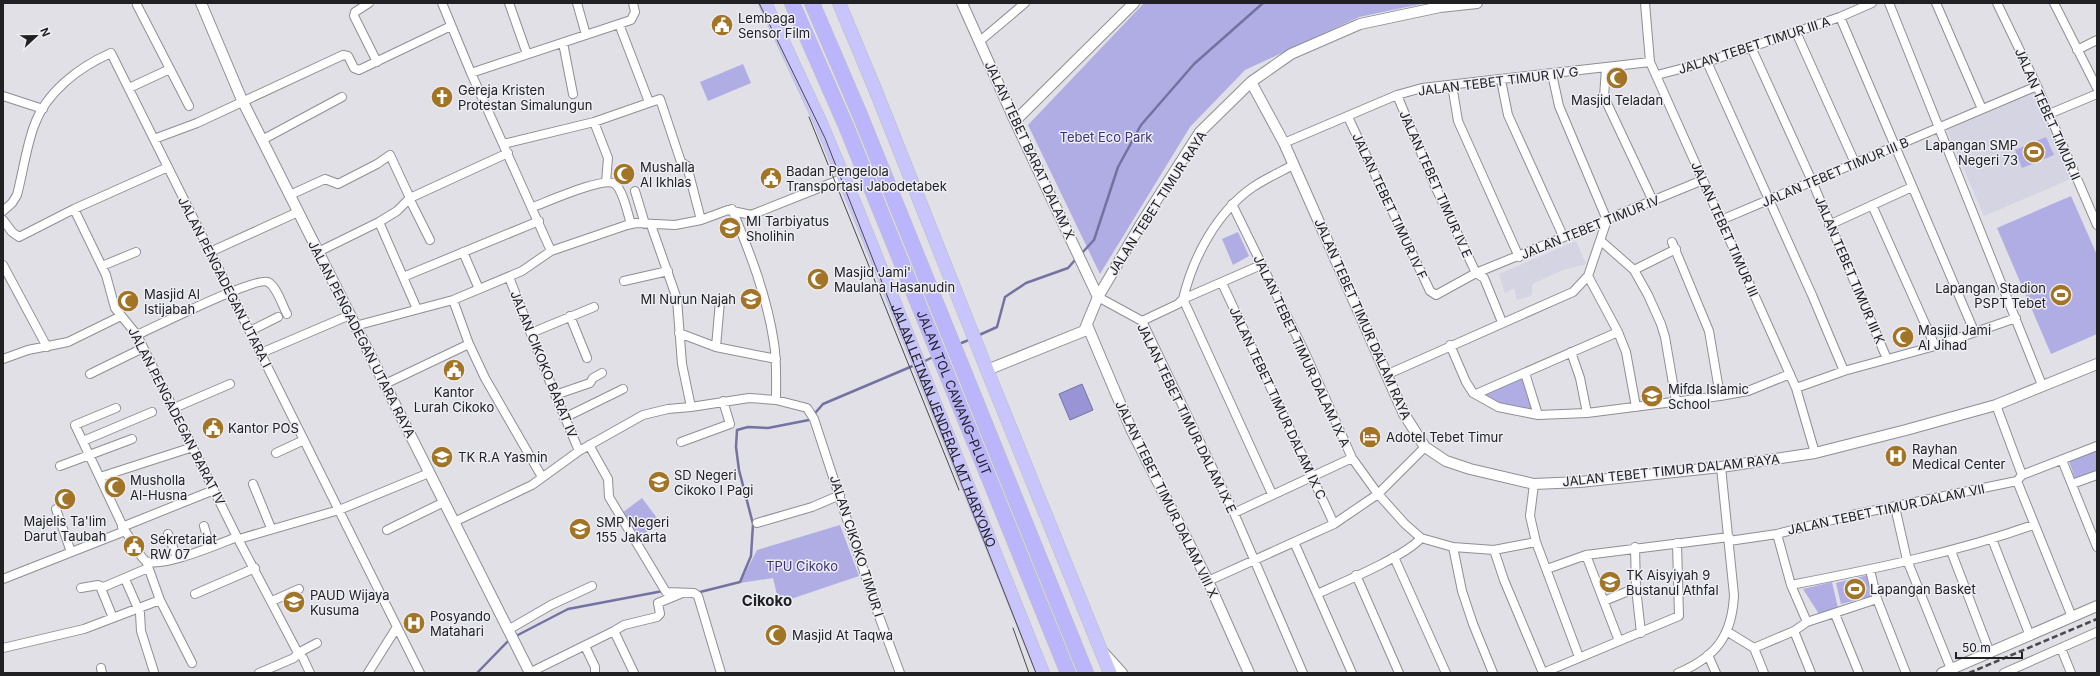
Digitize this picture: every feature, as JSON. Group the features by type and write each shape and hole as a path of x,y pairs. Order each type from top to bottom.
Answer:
{"highway":[{"name":"JALAN LETNAN JENDERAL MT HARYONO","path":"765,3 820,121 844,178 1044,673"},
{"name":"JALAN TOL CAWANG–PLUIT","path":"792,3 846,126 942,367 1068,673"},
{"name":"JALAN TOL CAWANG–PLUIT","path":"812,3 860,115 945,329 1086,673"},
{"path":"839,3 882,105 979,351 1110,673"}],"street":[{"name":"JALAN PENGADEGAN UTARA RAYA","path":"201,3 242,100 529,673"},
{"path":"369,3 359,8 355,12 354,16 377,62"},
{"path":"442,3 471,73 533,207 551,251"},
{"path":"509,3 527,54"},
{"path":"577,3 586,35"},
{"path":"471,73 620,24 634,17 633,3"},
{"name":"JALAN TEBET BARAT DALAM X","path":"962,3 1015,121 1098,296"},
{"path":"1015,121 1134,3"},
{"name":"JALAN TEBET TIMUR RAYA","path":"987,370 1081,334 1087,325 1098,296 1141,224 1200,132 1251,82 1291,54 1360,24 1440,7 1478,3"},
{"name":"JALAN TEBET TIMUR III","path":"1644,3 1650,62 1796,388 1815,453"},
{"name":"JALAN TEBET TIMUR III A","path":"1657,75 1707,62 1840,17 1872,3"},
{"path":"1889,3 2042,385"},
{"path":"1936,3 1982,109"},
{"name":"JALAN TEBET TIMUR II","path":"1997,3 2037,86 2097,225"},
{"path":"2054,3 2097,88"},
{"path":"980,41 1023,4"},
{"path":"137,5 189,106"},
{"path":"1840,17 1974,331"},
{"path":"620,24 649,102"},
{"path":"154,139 196,123 242,100 343,55 348,56 356,70 377,62 451,26"},
{"path":"1796,32 1855,163"},
{"path":"2077,50 2097,40"},
{"path":"563,43 573,94"},
{"name":"JALAN TEBET TIMUR III K","path":"1751,47 1812,181 1887,359"},
{"name":"JALAN PENGADEGAN UTARA I","path":"43,109 54,93 72,76 111,53 420,673"},
{"name":"JALAN TEBET TIMUR IV G","path":"1284,143 1348,117 1396,95 1422,88 1650,62"},
{"path":"1707,62 1844,371"},
{"path":"1606,68 1604,97 1653,201"},
{"path":"128,88 170,69"},
{"path":"1386,374 1572,292 1588,276 1602,241 1607,220 1559,106 1552,74"},
{"path":"1501,80 1508,115 1563,236"},
{"name":"JALAN TEBET TIMUR DALAM RAYA","path":"1251,82 1284,143 1404,414 1425,447 1446,461 1470,469 1534,484 1580,482 1721,467 1815,453 1996,405 2042,385 2097,364"},
{"path":"1452,85 1458,121 1519,257"},
{"name":"JALAN TEBET TIMUR III B","path":"1721,220 1769,201 1812,181 2037,86"},
{"path":"2049,114 2097,94"},
{"name":"JALAN TEBET TIMUR IV E","path":"1396,95 1435,186 1476,273"},
{"path":"3,96 43,109 34,124 17,195 12,203 3,211"},
{"path":"262,140 342,97"},
{"path":"504,144 594,122 658,99 661,100 681,162 687,166 701,220"},
{"name":"JALAN TEBET TIMUR IV F","path":"1348,117 1433,294"},
{"path":"594,122 608,158 606,182"},
{"path":"318,252 398,211 409,198 508,153"},
{"path":"290,195 325,180 337,184 377,164 390,155 430,240"},
{"path":"1272,494 1183,299 1186,286 1210,232 1232,204 1253,187 1293,165"},
{"path":"3,220 12,232 19,237 74,209 168,167"},
{"path":"355,326 453,300 509,277 537,262 551,251 631,224 675,225 701,220 732,210 751,215 844,178"},
{"name":"JALAN TEBET TIMUR IV","path":"1433,294 1439,294 1476,273 1519,257 1563,236 1607,220 1703,180"},
{"path":"533,207 606,182 615,184 620,190 631,224"},
{"path":"1830,225 1912,187"},
{"path":"635,191 668,271 677,300 682,364 691,407"},
{"name":"JALAN TEBET TIMUR DALAM IX A","path":"1232,204 1352,458 1378,494 1405,524 1421,538"},
{"path":"1872,205 1935,346"},
{"name":"JALAN PENGADEGAN BARAT IV","path":"74,209 102,266 113,303 121,316 127,320 137,335 238,538 310,673"},
{"path":"732,210 764,292 769,312 776,359 776,400"},
{"path":"210,252 298,212"},
{"path":"403,277 539,221"},
{"path":"379,222 417,309"},
{"path":"1602,241 1634,270 1661,324 1668,351 1676,401"},
{"path":"1634,270 1674,246 1709,331 1720,396"},
{"path":"102,266 136,252"},
{"path":"464,252 479,289"},
{"path":"3,265 47,347"},
{"path":"1142,321 1178,304 1183,299 1261,265"},
{"path":"624,281 668,271"},
{"path":"1476,273 1484,278 1502,322"},
{"path":"1588,276 1618,332 1628,361 1636,408"},
{"name":"JALAN CIKOKO BARAT IV","path":"509,277 555,396 579,451"},
{"path":"137,335 230,292 259,282 268,282 275,291 286,314"},
{"name":"JALAN TEBET TIMUR DALAM IX C","path":"1222,283 1334,524"},
{"name":"JALAN TEBET TIMUR DALAM IX E","path":"1098,296 1142,321 1234,513 1303,673"},
{"path":"453,300 469,344 485,378 542,477"},
{"path":"716,347 720,301"},
{"path":"531,333 594,307"},
{"path":"3,359 22,352 68,342 121,316"},
{"path":"261,353 350,316"},
{"path":"570,316 587,358"},
{"path":"250,332 278,317"},
{"path":"1796,388 1844,371 1935,346 1974,331 2016,318"},
{"name":"JALAN TEBET TIMUR DALAM VIII X","path":"1087,325 1131,429 1208,581 1249,673"},
{"path":"1476,394 1618,332"},
{"path":"679,333 716,347 776,359"},
{"path":"385,384 469,344"},
{"path":"1450,345 1466,382 1476,394 1498,407 1538,415 1636,408 1676,401 1720,396 1748,391 1790,374"},
{"path":"90,374 143,348"},
{"path":"1571,352 1580,378 1587,412"},
{"path":"555,396 590,383 593,378 602,373"},
{"path":"1525,373 1538,415"},
{"path":"174,408 230,384"},
{"path":"564,418 623,389"},
{"name":"JALAN CIKOKO BARAT IV","path":"454,522 518,492 579,451 643,415 668,409 750,398 776,400 810,410 814,419"},
{"path":"682,442 730,424 723,401"},
{"path":"1996,405 2020,478 2033,525 2072,617"},
{"path":"116,408 75,425 124,529 147,564 160,600 192,663"},
{"path":"83,441 152,412"},
{"name":"JALAN CIKOKO TIMUR I","path":"814,419 876,608 900,673"},
{"path":"60,466 132,439"},
{"path":"276,453 304,440"},
{"name":"JALAN CIKOKO BARAT IV","path":"589,445 608,479 609,498 665,590 681,594 697,594 721,673"},
{"path":"100,477 122,471 192,446"},
{"name":"JALAN TEBET TIMUR DALAM VII","path":"1547,569 1586,555 1635,547 1777,534 1852,515 1895,507 2020,478 2039,468 2097,446"},
{"path":"1208,581 1334,524 1378,494 1425,447"},
{"path":"1234,513 1352,458"},
{"path":"2062,460 2097,547"},
{"path":"1678,673 1700,662 1719,645 1728,632 1733,614 1734,595 1721,467"},
{"path":"81,588 98,585 100,586 125,579 147,564 176,558 271,528 339,510 429,473"},
{"path":"2072,484 2097,476"},
{"path":"253,484 271,528"},
{"path":"1534,484 1530,516 1536,542 1579,657"},
{"path":"3,579 71,552 214,490"},
{"path":"757,523 812,507 840,495"},
{"path":"387,530 444,502"},
{"path":"1895,507 1907,560 1946,671 2097,606"},
{"path":"56,509 71,552"},
{"path":"1791,585 1870,570 1907,560 1951,551 1992,540 2033,525"},
{"path":"204,526 210,547"},
{"path":"168,534 176,558"},
{"path":"1777,534 1791,585 1807,622"},
{"path":"1317,594 1394,557 1416,544 1421,538 1453,547 1494,550 1536,542"},
{"path":"1992,540 2030,636"},
{"path":"1294,542 1352,673"},
{"path":"1494,550 1543,673 1579,657 1641,633 1679,615 1677,543"},
{"path":"1453,547 1462,591 1473,624 1493,673"},
{"path":"1635,547 1636,588 1641,633"},
{"path":"1951,551 1990,653"},
{"path":"1586,555 1620,641"},
{"path":"1394,557 1446,673"},
{"path":"195,594 255,568"},
{"path":"1870,570 1877,599 1906,673"},
{"path":"1356,575 1399,673"},
{"path":"125,579 138,608 141,631 154,672"},
{"path":"100,586 112,618"},
{"path":"511,636 550,605 592,586"},
{"path":"1604,601 1636,588"},
{"path":"272,601 299,589"},
{"path":"529,673 585,646 624,624 657,617 660,614 658,603 681,594"},
{"path":"1754,648 1794,631 1807,622 1877,599"},
{"path":"3,648 84,629 160,600"},
{"path":"1835,614 1860,673"},
{"path":"368,673 397,627"},
{"path":"614,631 634,673"},
{"path":"1794,631 1811,673"},
{"path":"1728,632 1754,648 1764,673"},
{"path":"2004,673 2097,632"},
{"path":"259,673 294,658 298,653 317,643"},
{"path":"585,646 595,667 595,673"},
{"path":"1099,647 1122,673"},
{"path":"2061,648 2071,673"},
{"path":"1708,655 1716,673"}],"shaded area":[{"path":"2037,92 2073,178 1984,216 1947,130"},
{"path":"1576,241 1586,264 1563,270 1532,284 1532,295 1517,300 1514,288 1505,293 1499,274"},
{"path":"1082,384 1093,410 1070,420 1059,394"}],"green space":[{"name":"Tebet Eco Park","path":"1144,3 1426,3 1359,17 1245,70 1190,127 1100,274 1028,125"},
{"path":"743,64 751,83 708,101 700,82"},
{"name":"Lapangan SMP Negeri 73","path":"2046,137 2054,155 2022,168 2015,150"},
{"name":"Lapangan Stadion PSPT Tebet","path":"2071,196 2097,255 2097,334 2051,354 1997,228"},
{"path":"1238,232 1249,256 1233,265 1222,239"},
{"path":"1523,377 1534,410 1497,402 1482,395"},
{"path":"2097,451 2097,471 2075,479 2069,461"},
{"path":"642,498 660,522 640,537 622,513"},
{"name":"TPU Cikoko","path":"840,525 859,576 779,603 773,578 740,583 757,550"},
{"name":"Lapangan Basket","path":"1868,575 1873,596 1841,604 1836,583"},
{"path":"1832,582 1838,608 1819,614 1803,589"}],"waterway":[{"path":"1081,254 1094,240 1118,167 1141,125 1194,64 1263,3"},
{"path":"977,336 997,327 1005,297 1026,283 1068,268 1076,259"},
{"path":"959,344 971,339"},
{"path":"923,362 935,356"},
{"path":"696,593 740,582 751,556 753,524 739,470 736,447 737,430 748,427 768,428 809,420 823,404 915,365"},
{"path":"514,637 568,609 663,591"},
{"path":"477,673 510,639"}],"tram line":[{"path":"759,3 825,138 1036,673"},
{"path":"809,117 959,490"},
{"path":"1013,628 1029,673"}],"railway":[{"path":"1969,673 2097,619"}],"place":[{"name":"Lembaga Sensor Film","path":"722,25"},
{"name":"Masjid Teladan","path":"1617,78"},
{"name":"Gereja Kristen Protestan Simalungun","path":"442,97"},
{"name":"Lapangan SMP Negeri 73","path":"2034,152"},
{"name":"Mushalla Al Ikhlas","path":"624,174"},
{"name":"Badan Pengelola Transportasi Jabodetabek","path":"771,178"},
{"name":"MI Tarbiyatus Sholihin","path":"730,228"},
{"name":"Masjid Jami' Maulana Hasanudin","path":"818,279"},
{"name":"Lapangan Stadion PSPT Tebet","path":"2061,295"},
{"name":"MI Nurun Najah","path":"751,299"},
{"name":"Masjid Al Istijabah","path":"128,301"},
{"name":"Masjid Jami Al Jihad","path":"1903,337"},
{"name":"Kantor Lurah Cikoko","path":"454,370"},
{"name":"Mifda Islamic School","path":"1652,396"},
{"name":"Kantor POS","path":"213,428"},
{"name":"Adotel Tebet Timur","path":"1370,437"},
{"name":"Rayhan Medical Center","path":"1896,456"},
{"name":"TK R.A Yasmin","path":"442,457"},
{"name":"SD Negeri Cikoko I Pagi","path":"659,482"},
{"name":"Musholla Al-Husna","path":"115,487"},
{"name":"Majelis Ta'lim Darut Taubah","path":"65,499"},
{"name":"SMP Negeri 155 Jakarta","path":"580,529"},
{"name":"Sekretariat RW 07","path":"134,546"},
{"name":"TK Aisyiyah 9 Bustanul Athfal","path":"1610,582"},
{"name":"Lapangan Basket","path":"1855,589"},
{"name":"PAUD Wijaya Kusuma","path":"294,602"},
{"name":"Posyando Matahari","path":"414,623"},
{"name":"Masjid At Taqwa","path":"776,635"}],"district":[{"name":"Cikoko","path":"767,600"}]}
